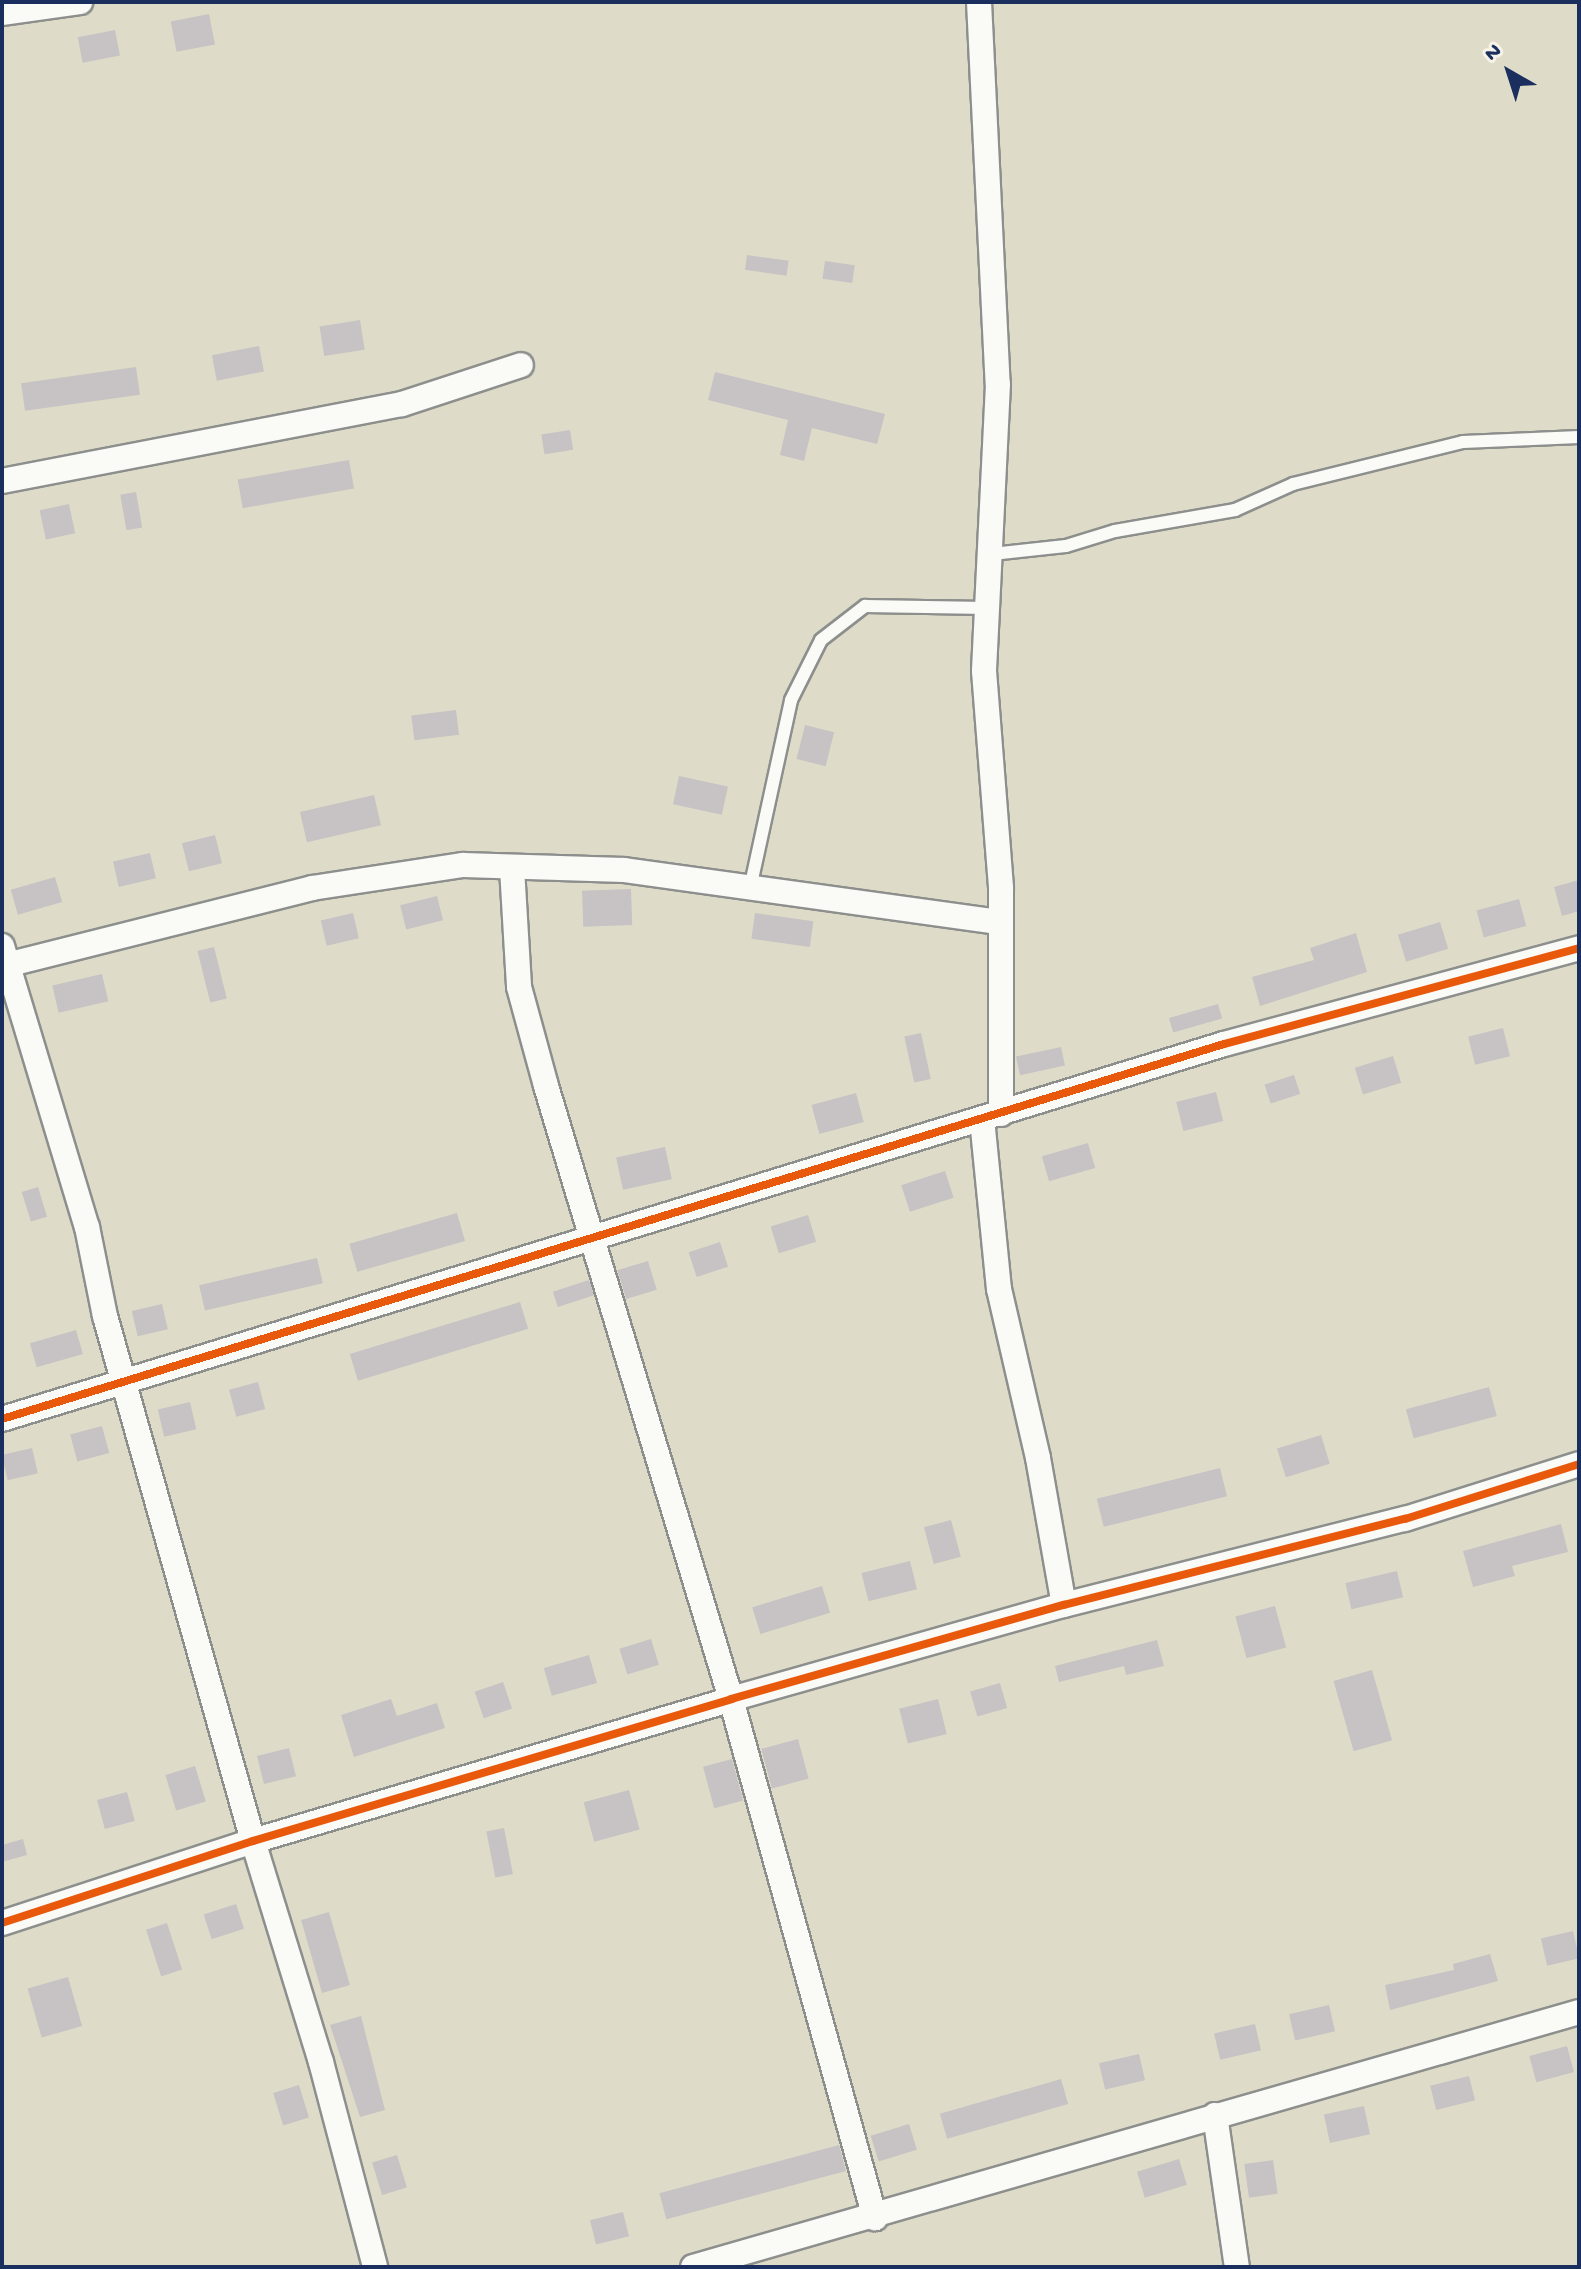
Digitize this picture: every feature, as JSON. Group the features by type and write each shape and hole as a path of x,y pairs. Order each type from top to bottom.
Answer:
{"street":[{"path":"2,13 80,2"},
{"path":"979,2 998,384 984,671 999,922 992,1116 999,1289 1038,1458 1064,1605"},
{"path":"2,481 402,404 521,365"},
{"path":"375,2267 321,2062 253,1841 127,1384 105,1316 87,1227 4,959 312,888 409,870 463,865 624,870 751,884 999,922"},
{"path":"512,868 519,987 731,1699 875,2218"},
{"path":"2,1419 127,1384 1224,1044 1579,948"},
{"path":"2,1923 253,1841 731,1699 1064,1605 1405,1519 1579,1464"},
{"path":"693,2267 875,2218 1215,2115 1579,2012"},
{"path":"1215,2115 1237,2267"}],"lane":[{"path":"992,554 1066,546 1115,531 1235,510 1293,484 1463,442 1579,437"},
{"path":"751,884 791,700 821,640 865,606 987,608"}],"building":[{"path":"209,14 215,44 177,52 171,21"},
{"path":"115,30 120,56 83,63 78,37"},
{"path":"747,255 789,261 787,276 745,270"},
{"path":"825,261 855,265 852,283 822,279"},
{"path":"360,320 365,350 324,356 320,326"},
{"path":"259,346 264,372 217,381 212,355"},
{"path":"136,367 140,395 25,411 21,383"},
{"path":"715,372 885,414 877,444 812,428 804,461 780,455 788,420 708,400"},
{"path":"570,430 573,450 544,454 541,435"},
{"path":"349,460 354,489 243,508 238,480"},
{"path":"136,492 142,527 126,530 120,495"},
{"path":"69,504 75,533 46,540 40,510"},
{"path":"456,710 459,735 414,740 411,715"},
{"path":"805,725 834,732 826,766 797,759"},
{"path":"679,776 728,786 722,815 673,804"},
{"path":"374,795 381,825 307,842 300,812"},
{"path":"215,835 222,863 189,871 182,843"},
{"path":"150,853 156,878 119,887 113,862"},
{"path":"55,877 62,902 18,915 11,890"},
{"path":"1579,880 1579,911 1562,916 1554,887"},
{"path":"631,889 632,925 583,927 582,891"},
{"path":"437,896 443,920 406,929 400,905"},
{"path":"1519,899 1526,926 1484,937 1476,910"},
{"path":"353,913 359,938 327,946 321,920"},
{"path":"755,913 813,921 810,947 751,939"},
{"path":"1440,922 1448,949 1406,962 1398,935"},
{"path":"1356,933 1367,972 1260,1006 1252,977 1314,960 1310,948"},
{"path":"214,947 227,998 210,1003 198,951"},
{"path":"102,974 108,1001 59,1013 52,985"},
{"path":"1218,1004 1222,1018 1173,1032 1169,1018"},
{"path":"1503,1028 1510,1056 1475,1065 1468,1037"},
{"path":"921,1033 931,1079 914,1083 904,1037"},
{"path":"1061,1047 1065,1066 1020,1075 1016,1057"},
{"path":"1393,1056 1401,1083 1363,1094 1355,1068"},
{"path":"1294,1075 1300,1094 1271,1104 1265,1085"},
{"path":"1216,1092 1223,1121 1183,1131 1176,1102"},
{"path":"856,1093 864,1122 819,1134 812,1105"},
{"path":"1088,1143 1095,1168 1049,1181 1042,1156"},
{"path":"665,1147 672,1179 623,1190 616,1157"},
{"path":"945,1171 954,1198 910,1212 901,1185"},
{"path":"38,1187 47,1217 31,1222 22,1192"},
{"path":"457,1213 465,1241 357,1272 349,1244"},
{"path":"808,1215 816,1242 779,1253 771,1226"},
{"path":"720,1242 728,1267 697,1277 689,1252"},
{"path":"317,1258 323,1283 205,1311 199,1285"},
{"path":"648,1261 657,1290 626,1299 617,1270"},
{"path":"589,1280 594,1295 558,1307 553,1292"},
{"path":"520,1302 528,1329 358,1381 350,1354"},
{"path":"162,1304 168,1329 138,1336 132,1311"},
{"path":"76,1330 83,1354 37,1367 30,1343"},
{"path":"258,1382 265,1409 236,1417 229,1390"},
{"path":"1489,1387 1497,1416 1414,1438 1406,1409"},
{"path":"190,1402 196,1429 164,1437 158,1409"},
{"path":"102,1426 109,1453 77,1462 70,1435"},
{"path":"1321,1435 1330,1464 1286,1477 1277,1448"},
{"path":"32,1448 38,1473 8,1480 2,1455"},
{"path":"1220,1468 1227,1496 1104,1527 1097,1499"},
{"path":"951,1520 961,1557 934,1564 924,1527"},
{"path":"1561,1524 1568,1552 1512,1566 1515,1576 1473,1587 1463,1551"},
{"path":"910,1561 917,1589 869,1601 861,1573"},
{"path":"1397,1571 1403,1597 1351,1609 1345,1583"},
{"path":"822,1586 830,1613 760,1634 752,1607"},
{"path":"1275,1606 1286,1648 1247,1658 1235,1617"},
{"path":"651,1639 659,1665 627,1674 619,1649"},
{"path":"1157,1640 1164,1666 1126,1675 1124,1666 1059,1682 1055,1666"},
{"path":"589,1655 597,1683 552,1696 544,1668"},
{"path":"1372,1670 1392,1740 1354,1751 1334,1681"},
{"path":"503,1682 512,1708 484,1718 475,1692"},
{"path":"1000,1683 1007,1708 977,1717 970,1692"},
{"path":"391,1699 397,1716 437,1703 445,1728 354,1757 341,1715"},
{"path":"938,1699 947,1734 908,1744 899,1709"},
{"path":"798,1739 809,1779 772,1788 761,1749"},
{"path":"289,1748 296,1776 264,1784 257,1756"},
{"path":"732,1759 743,1801 714,1808 703,1767"},
{"path":"195,1766 206,1801 176,1810 165,1775"},
{"path":"629,1790 640,1830 594,1842 584,1802"},
{"path":"127,1792 135,1821 105,1829 97,1800"},
{"path":"504,1828 513,1874 495,1878 486,1831"},
{"path":"23,1839 27,1855 2,1862 2,1845"},
{"path":"236,1904 244,1929 212,1939 204,1915"},
{"path":"329,1912 350,1985 322,1993 301,1920"},
{"path":"167,1923 182,1970 161,1976 146,1930"},
{"path":"1573,1931 1579,1958 1547,1966 1541,1938"},
{"path":"1490,1954 1498,1981 1390,2010 1385,1985 1454,1970 1453,1964"},
{"path":"68,1977 82,2026 42,2038 28,1989"},
{"path":"1329,2005 1335,2031 1295,2041 1289,2014"},
{"path":"361,2016 385,2110 360,2117 330,2025"},
{"path":"1255,2024 1261,2050 1220,2060 1214,2033"},
{"path":"1567,2046 1574,2072 1536,2082 1529,2056"},
{"path":"1139,2054 1145,2080 1105,2090 1099,2063"},
{"path":"1469,2076 1475,2100 1436,2110 1430,2086"},
{"path":"1061,2079 1068,2104 947,2139 940,2114"},
{"path":"299,2085 309,2118 283,2125 273,2093"},
{"path":"1364,2106 1370,2134 1330,2143 1324,2115"},
{"path":"909,2124 917,2150 879,2162 871,2136"},
{"path":"839,2145 846,2171 666,2219 659,2193"},
{"path":"397,2155 407,2188 382,2195 372,2163"},
{"path":"1179,2159 1187,2185 1145,2198 1137,2172"},
{"path":"1273,2160 1278,2194 1249,2198 1244,2164"},
{"path":"623,2212 629,2236 596,2244 590,2220"}],"cycle path":[{"path":"2,1419 1224,1044 1579,948"},
{"path":"2,1923 253,1841 731,1699 1064,1605 1405,1519 1579,1464"}]}
